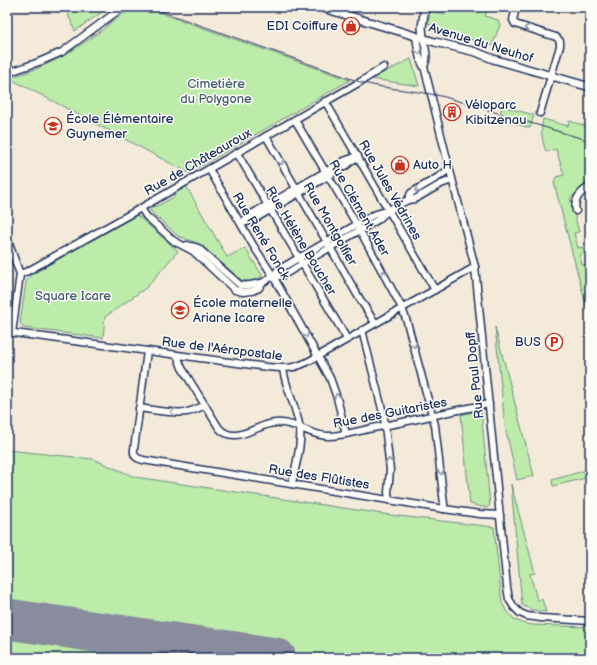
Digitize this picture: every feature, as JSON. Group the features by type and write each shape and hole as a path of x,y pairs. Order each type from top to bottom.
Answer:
{"street":[{"path":"7,73 62,52 123,7"},
{"name":"Avenue du Neuhof","path":"320,7 590,87"},
{"path":"420,7 420,37"},
{"path":"420,37 425,7"},
{"path":"516,7 513,20 515,24 556,37 560,41 560,46 540,112"},
{"name":"Rue Paul Dopff","path":"420,37 420,60 424,66 475,267 509,600 520,613 527,616 590,621"},
{"name":"Rue de Châteauroux","path":"20,274 141,208 384,67"},
{"name":"Rue Jules Védrines","path":"325,101 435,290"},
{"name":"Rue Clément Ader","path":"295,120 358,228 402,308 435,425 444,509"},
{"name":"Rue Montgolfier","path":"266,136 375,323"},
{"name":"Rue Hélène Boucher","path":"237,153 300,261 348,339"},
{"path":"240,223 250,215 269,208 326,174 344,160 358,156"},
{"name":"Rue René Fonck","path":"209,169 253,245 273,276 332,382 346,434"},
{"path":"408,200 411,193 449,169"},
{"path":"141,208 146,216 174,241 198,248 240,285 248,286 256,283 262,283 273,276 282,276 300,261 358,228 379,219 389,210 408,200 415,199 441,184 452,180"},
{"path":"576,211 575,204 580,193 590,186"},
{"path":"7,238 20,274 10,333"},
{"name":"Rue de l'Aéropostale","path":"10,333 284,369 298,366 318,356 475,267"},
{"path":"362,330 385,426 390,470 389,500"},
{"path":"147,351 139,408 167,412 182,412 190,411 205,405"},
{"name":"Rue des Guitaristes","path":"177,355 182,368 219,428 230,435 240,434 273,423 284,423 300,427 318,435 332,436 489,404"},
{"path":"284,369 285,380 300,427 300,440 292,484"},
{"name":"Rue des Flûtistes","path":"139,408 134,453 135,457 143,460 444,509 500,515"}],"green space":[{"path":"65,7 109,7 75,31"},
{"name":"Cimetière du Polygone","path":"132,7 144,7 350,80 189,173 9,78 50,63 95,35"},
{"path":"445,7 488,8 485,16 498,20 500,25 492,46 440,30 428,23 430,11 444,14"},
{"path":"411,59 419,86 371,79"},
{"path":"502,106 534,115 530,128 499,119"},
{"path":"543,119 568,126 569,121 590,127 590,183 570,198 579,232 574,233 578,248 583,247 584,253 580,255 582,265 587,264 590,275 590,311 587,309 554,183 556,177 564,175 556,149 546,152 542,136"},
{"path":"186,186 227,257 245,248 262,275 261,277 252,282 241,280 200,244 178,236 151,212 150,207 157,206 174,197 176,192"},
{"name":"Square Icare","path":"137,215 178,251 147,287 105,317 103,338 24,328 20,323 26,282 31,275"},
{"path":"495,327 534,476 517,480 505,426"},
{"path":"481,410 490,505 487,508 470,504 461,415"},
{"path":"7,450 93,459 135,477 390,515 494,527 502,603 506,610 514,619 522,623 532,625 590,627 590,658 7,658"},
{"path":"590,469 590,477 553,486 552,480"},
{"path":"511,484 535,573 530,574 537,600 542,599 546,612 532,610 522,605"}],"runway":[{"path":"7,619 276,658"}],"tram line":[{"path":"149,7 360,82 381,87 445,97 590,141"}],"place":[{"name":"EDI Coiffure","path":"351,26"},
{"name":"Véloparc Kibitzenau","path":"452,112"},
{"name":"École Élémentaire Guynemer","path":"53,126"},
{"name":"Auto H","path":"400,165"},
{"name":"École maternelle Ariane Icare","path":"180,310"},
{"name":"BUS","path":"554,342"}]}
